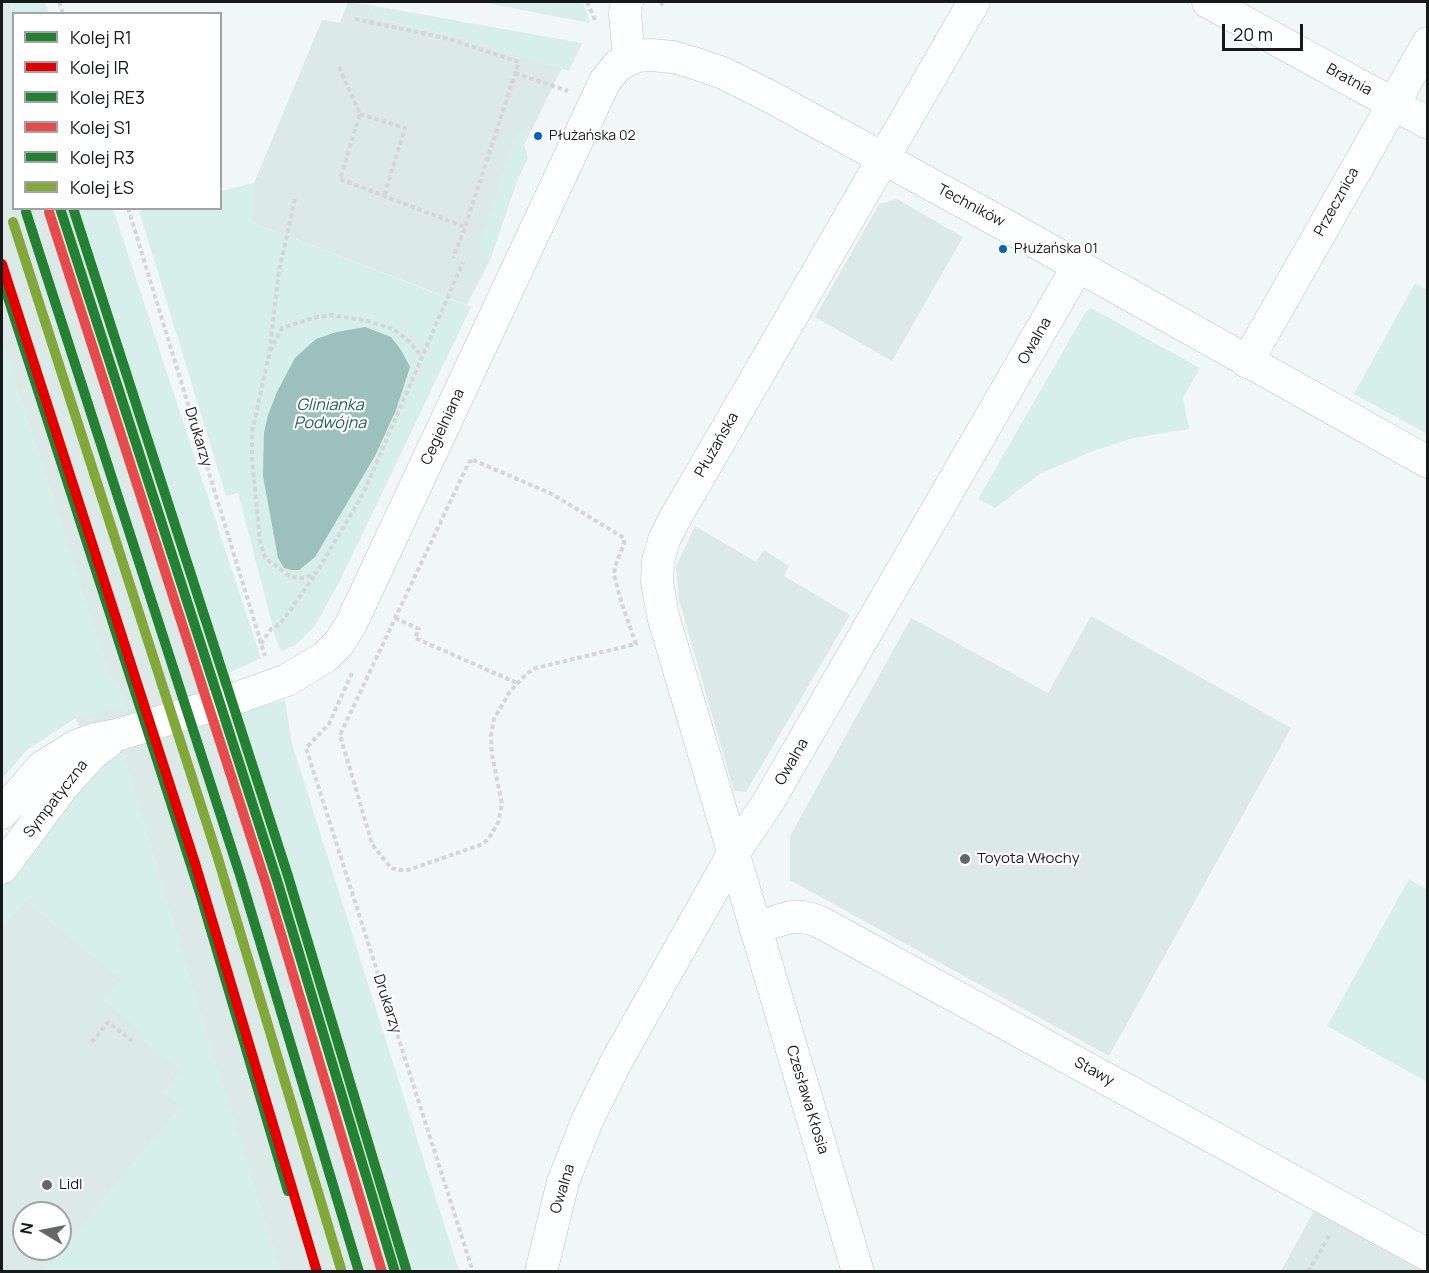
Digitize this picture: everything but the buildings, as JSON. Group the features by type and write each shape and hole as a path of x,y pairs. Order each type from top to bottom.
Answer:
{"street":[{"path":"627,2 625,14 629,59"},
{"name":"Płużańska","path":"755,928 659,602 658,561 664,540 674,520 974,2"},
{"name":"Bratnia","path":"1208,2 1428,123"},
{"name":"Przecznica","path":"1247,362 1428,43"},
{"name":"Techników","path":"629,59 651,55 673,57 723,73 771,97 1428,462"},
{"name":"Cegielniana","path":"121,733 287,680 325,657 339,643 351,624 605,81 618,65 629,59"},
{"name":"Owalna","path":"541,1272 562,1182 587,1121 616,1062 733,854 767,804 1078,266"},
{"name":"Sympatyczna","path":"2,813 27,782 60,754 95,739 121,733"},
{"name":"Sympatyczna","path":"2,868 80,766 121,733"},
{"name":"Stawy","path":"755,928 790,917 804,917 818,921 1428,1255"},
{"name":"Czesława Kłosia","path":"755,928 858,1272"}],"path":[{"path":"587,2 597,23"},
{"path":"660,2 666,6"},
{"path":"355,19 449,39 519,62 453,258"},
{"path":"339,68 360,114 340,179 465,227"},
{"path":"515,73 568,90"},
{"path":"360,114 405,128 384,196"},
{"path":"295,200 279,271 269,355 252,432 252,459 260,541 265,558 291,577 305,578 317,572"},
{"name":"Drukarzy","path":"129,210 268,666"},
{"path":"261,644 271,629 280,624 317,572 363,494 463,262"},
{"path":"269,355 282,328 331,315 368,321 393,329 410,342 421,356"},
{"path":"472,460 552,494 624,538 614,575 636,644 536,668 526,674 509,693 494,719 491,736 492,755 502,804 498,823 483,844 408,870 391,868 372,844 340,735 395,618 469,462 472,460"},
{"path":"403,585 410,588"},
{"path":"395,618 419,630 415,638 517,683"},
{"path":"370,654 377,657"},
{"name":"Drukarzy","path":"329,724 306,748 473,1272"},
{"path":"92,1042 108,1022 132,1041"},
{"path":"1308,1272 1330,1233"}],"shaded area":[{"path":"2,2 35,2 18,12 12,12 12,210 107,210 229,673 381,1156 414,1271 2,1272 2,928 25,900 175,1022 76,718 59,728 2,580"},
{"path":"9,2 45,2 49,12 12,12"},
{"path":"348,2 370,5 368,17 448,35 562,68 524,145 527,152 490,260 467,305 254,223 254,183 322,20 340,23"},
{"path":"481,2 583,2 590,23"},
{"path":"370,5 582,43 569,71 448,35 368,17"},
{"path":"531,130 524,145 528,158 513,190 490,260 484,259 479,252 480,246 516,133"},
{"path":"254,183 254,223 471,307 340,581 314,627 296,645 281,651 238,493 226,496 139,211 222,210 222,191"},
{"path":"897,199 963,237 892,361 815,317 879,204"},
{"path":"77,210 113,210 261,658 229,673"},
{"path":"1415,283 1427,290 1427,434 1354,394"},
{"path":"1091,308 1200,368 1183,398 1189,429 1134,438 1090,452 1040,474 995,508 978,499 1085,313"},
{"path":"2,338 110,676 119,684 126,706 76,718 27,750 2,779"},
{"path":"695,526 756,562 764,550 789,566 784,576 850,615 746,792 734,791 679,600 676,566"},
{"path":"1091,616 1291,728 1109,1056 790,880 790,836 911,618 1048,693"},
{"path":"285,700 292,744 459,1271 414,1271 381,1156 247,734 242,712"},
{"path":"123,752 213,1054 281,1271 44,1271 52,1261 72,1261 72,1237 180,1106 164,1092 181,1070 137,1037 141,1031 103,1000 120,979 25,901 2,928 2,890 7,878 69,796 108,759"},
{"path":"1409,879 1427,890 1427,1082 1327,1026"},
{"path":"1314,1211 1384,1250 1422,1271 1281,1271"}],"water":[{"name":"Glinianka Podwójna","path":"365,327 391,337 410,367 396,410 375,456 315,557 299,570 284,568 278,558 263,476 264,433 268,415 295,358 316,339 337,332"}],"rail line":[{"name":"R1","path":"61,210 277,880 395,1272"},
{"name":"R3","path":"74,210 288,876 406,1269"},
{"name":"RE3","path":"26,212 240,875 359,1272"},
{"name":"S1","path":"49,212 266,884 382,1272"},
{"name":"ŁS","path":"13,222 217,855 341,1269"},
{"name":"IR","path":"2,264 195,863 317,1272"},
{"name":"R1","path":"2,279 200,893 288,1191"}],"place":[{"name":"Płużańska 02","path":"538,136"},
{"name":"Płużańska 01","path":"1003,249"},
{"name":"Toyota Włochy","path":"965,859"},
{"name":"Lidl","path":"47,1185"}]}
